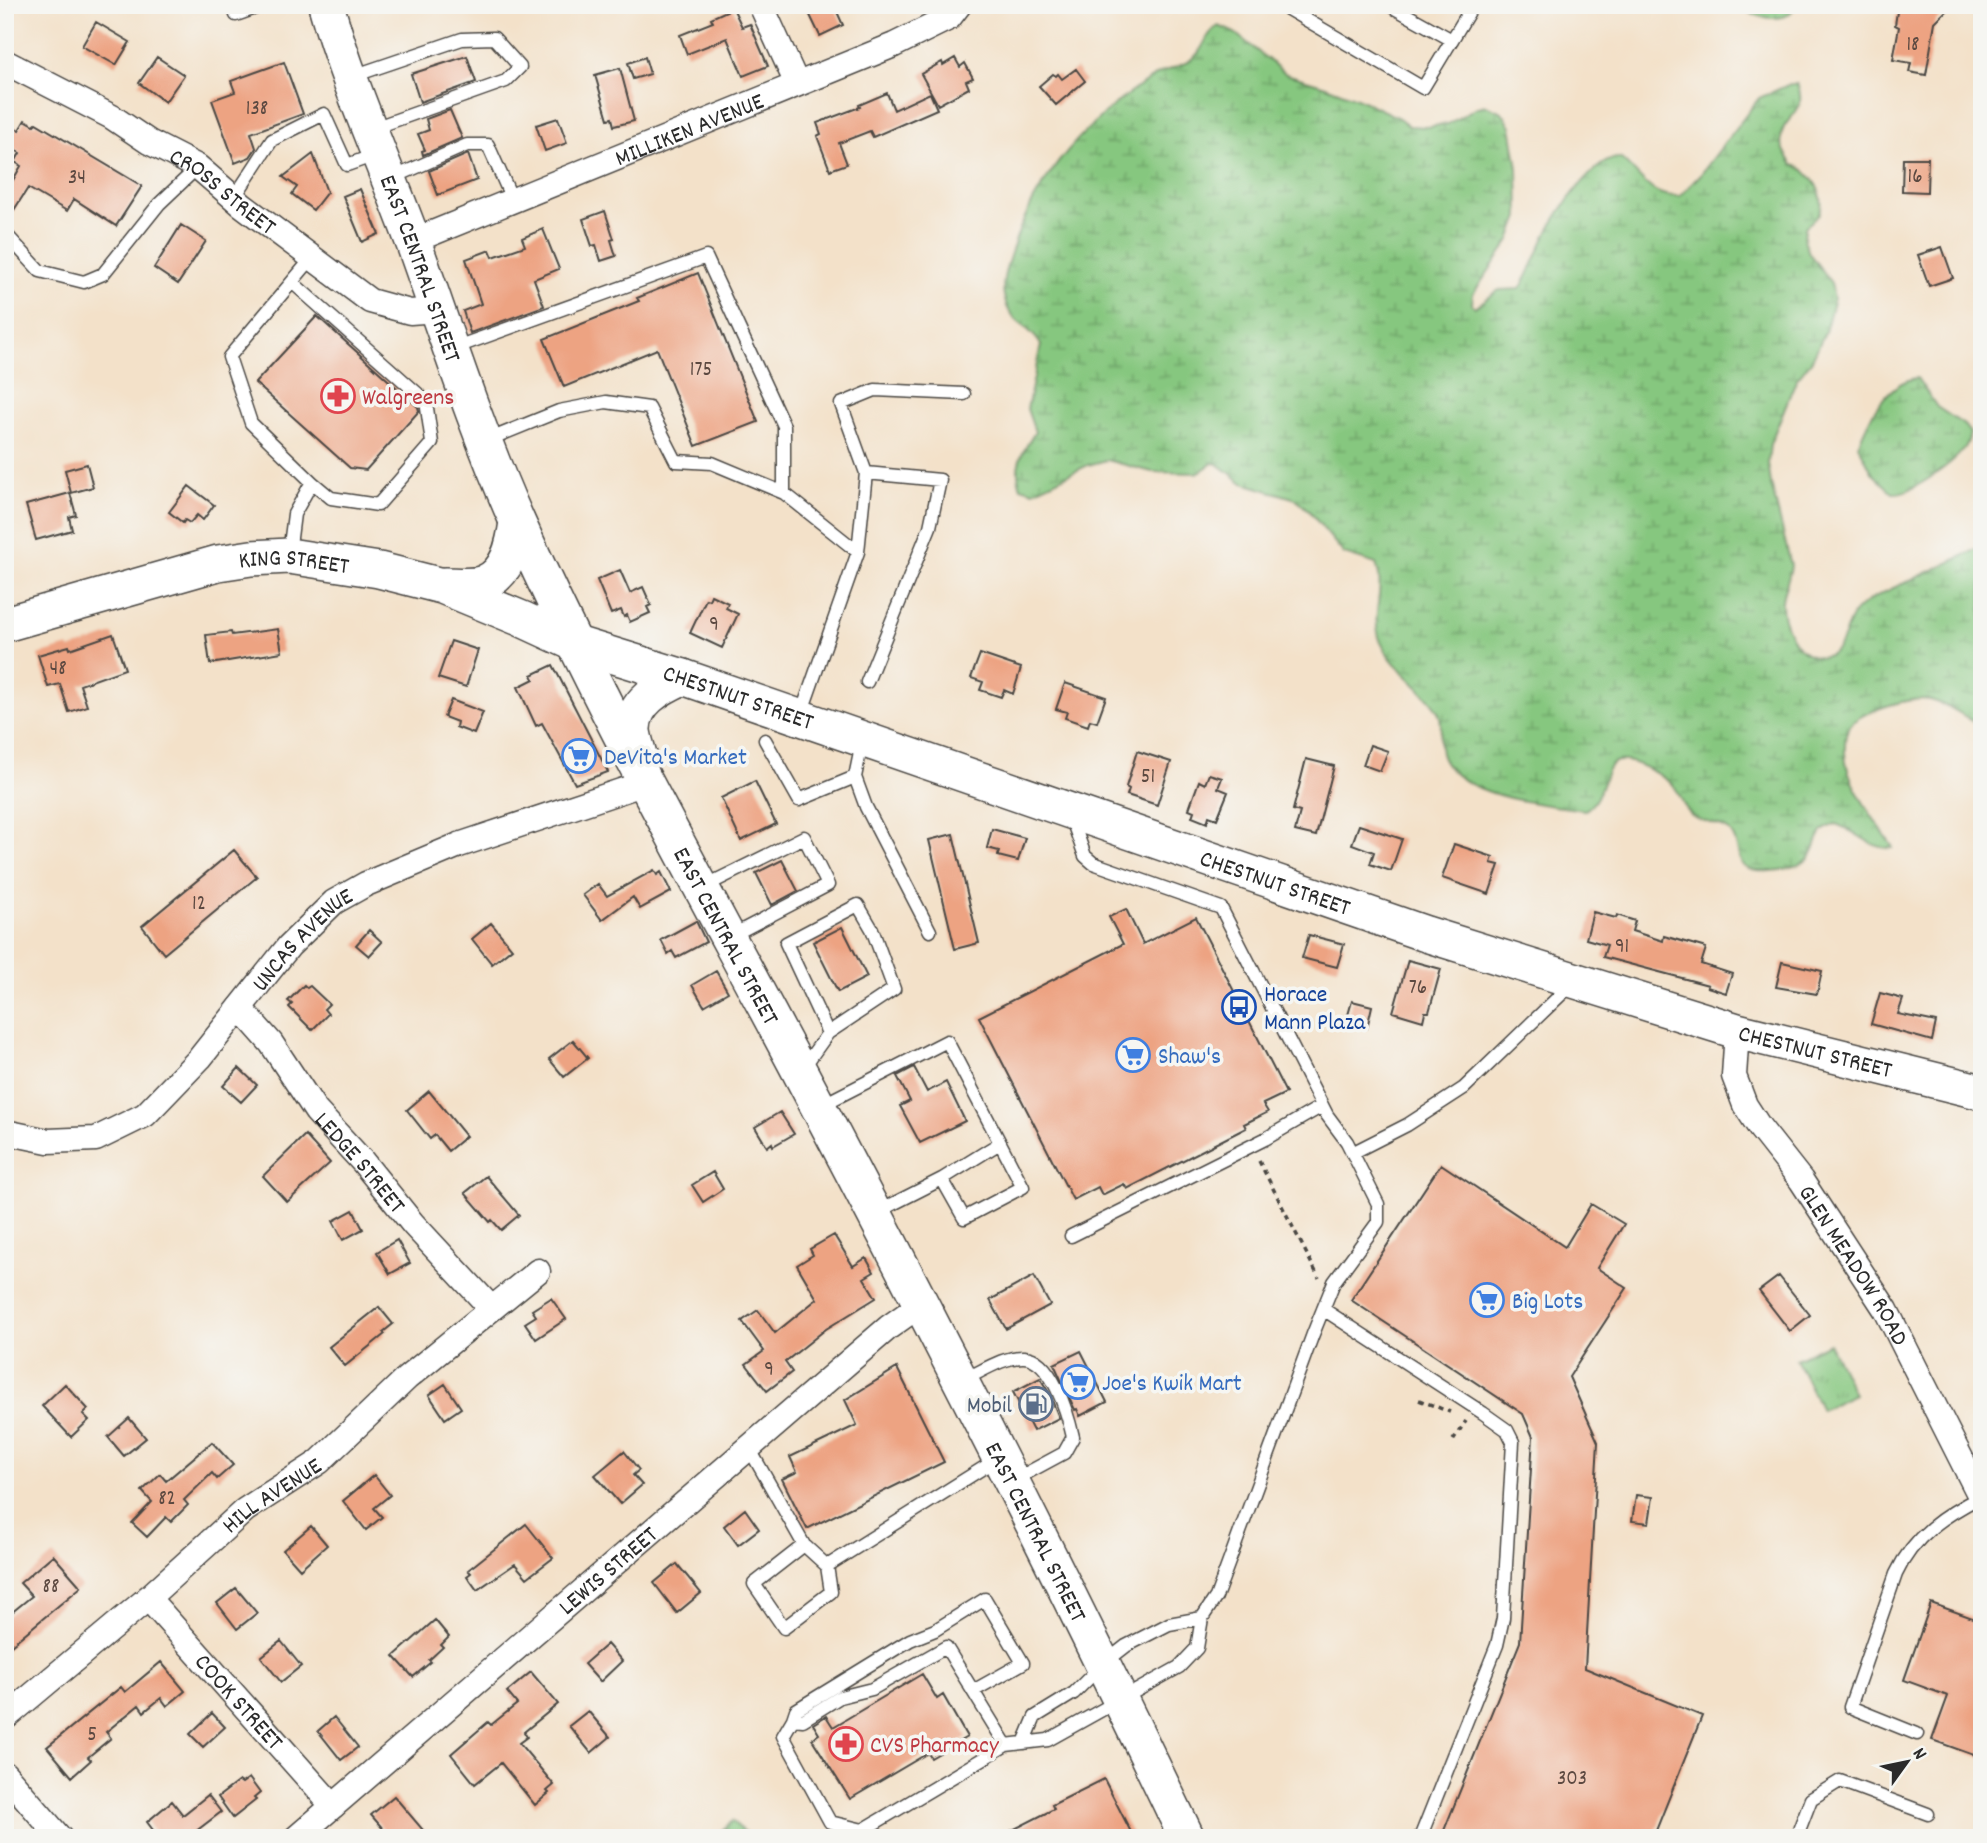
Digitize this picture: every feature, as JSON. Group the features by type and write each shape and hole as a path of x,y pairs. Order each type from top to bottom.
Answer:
{"main road":[{"name":"EAST CENTRAL STREET","path":"326,5 350,77 517,522 645,783 874,1213 1005,1470 1121,1699 1187,1838"},
{"path":"442,586 484,583 502,569 513,548 517,522"},
{"name":"KING STREET","path":"5,624 218,563 289,556 379,570 442,586 576,644"},
{"name":"CHESTNUT STREET","path":"576,644 683,677 1426,934 1737,1031 1982,1092"},
{"path":"645,783 633,730 639,708 648,696 683,677"}],"street":[{"path":"761,5 797,84"},
{"name":"MILLIKEN AVENUE","path":"413,241 894,45 949,18 959,5"},
{"name":"CROSS STREET","path":"5,62 112,117 149,142 198,167 234,198 370,301 410,312 437,310"},
{"name":"UNCAS AVENUE","path":"5,1132 48,1141 96,1139 145,1115 200,1058 289,946 334,902 366,884 459,845 645,783"},
{"name":"LEDGE STREET","path":"240,1008 271,1043 316,1111 363,1162 413,1224 491,1308"},
{"name":"GLEN MEADOW ROAD","path":"1737,1031 1734,1076 1745,1105 1801,1180 1886,1310 1981,1498"},
{"name":"HILL AVENUE","path":"5,1718 148,1598 245,1510 319,1462 407,1378 538,1271"},
{"name":"LEWIS STREET","path":"296,1838 889,1327 920,1305"},
{"name":"COOK STREET","path":"148,1598 333,1806"},
{"path":"5,1774 60,1838"}],"lane":[{"path":"236,15 264,5"},
{"path":"1281,5 1423,88 1473,5"},
{"path":"1389,5 1452,40"},
{"path":"350,77 462,39 494,38 520,67 506,81 379,154"},
{"path":"234,198 272,140 324,114 347,164 379,154 488,145 512,199"},
{"path":"5,233 40,271 84,282 103,274 159,204 198,167"},
{"path":"451,349 706,257 784,426 784,493"},
{"path":"292,282 426,401 432,443 378,505 331,498 251,423 229,357 312,258"},
{"path":"799,718 858,552 866,473 841,404 875,390 964,394"},
{"path":"485,442 559,411 606,402 649,408 676,461 712,463 784,493 858,552"},
{"path":"866,473 940,480 930,527 867,682"},
{"path":"289,556 294,514 312,482"},
{"path":"863,739 855,777 866,807 930,931"},
{"path":"765,740 799,800 855,777"},
{"path":"973,1691 1023,1663 985,1599 935,1630 910,1640 796,1710 783,1735 830,1822 863,1829 1006,1745 1048,1740 1180,1667 1197,1648 1202,1618 1216,1597 1331,1289 1378,1222 1378,1204 1352,1153 1322,1106 1221,908 1093,863 1085,856 1068,810"},
{"path":"701,888 804,838 828,885 728,937"},
{"path":"800,1073 828,1033 894,989 872,929 858,905 786,943 828,1033"},
{"path":"1352,1153 1408,1125 1464,1087 1576,981"},
{"path":"818,1107 947,1041 1023,1187 964,1218 942,1179"},
{"path":"1072,1236 1254,1144 1322,1106"},
{"path":"874,1213 942,1179 1000,1143"},
{"path":"1323,1309 1475,1407 1507,1430 1513,1442 1503,1618 1496,1649 1420,1838"},
{"path":"827,1566 1005,1470 1064,1453 1073,1437 1068,1410 1043,1364 1026,1357 1005,1361 959,1382"},
{"path":"748,1448 804,1545 827,1566 831,1592 784,1628 754,1584 804,1545"},
{"path":"1917,1734 1850,1707 1896,1574 1906,1555 1931,1527 1981,1498"},
{"path":"1024,1743 1035,1717 1074,1693 1126,1646 1168,1624 1202,1618"},
{"path":"935,1630 1006,1745"},
{"path":"793,1719 803,1720 840,1697 872,1689 946,1647"},
{"path":"1796,1838 1811,1799 1840,1780 1928,1814"}],"path":[{"path":"1254,1144 1256,1155 1319,1278 1331,1289"},
{"path":"1419,1400 1455,1415"},
{"path":"1453,1440 1475,1407"}],"green space":[{"path":"1738,5 1795,5 1785,16 1769,18 1751,13"},
{"path":"1219,26 1235,33 1286,74 1359,99 1399,118 1409,126 1448,124 1477,107 1486,105 1502,112 1511,126 1518,168 1519,217 1510,240 1473,294 1472,304 1475,307 1499,290 1520,289 1559,214 1599,166 1620,158 1653,190 1669,196 1680,196 1701,174 1759,98 1790,84 1797,84 1800,103 1782,132 1781,143 1793,165 1806,172 1819,192 1821,208 1818,215 1805,227 1804,239 1809,253 1831,283 1834,298 1825,332 1812,360 1796,380 1770,444 1768,463 1771,484 1791,565 1782,601 1789,633 1805,652 1818,656 1830,654 1840,644 1854,614 1867,602 1982,545 1982,728 1950,708 1922,699 1901,702 1868,713 1853,722 1847,732 1845,752 1850,776 1863,802 1893,848 1878,846 1835,824 1822,832 1812,853 1802,863 1780,870 1761,871 1746,868 1740,860 1734,837 1728,830 1693,816 1687,811 1671,784 1648,769 1630,762 1615,762 1611,765 1596,799 1585,810 1528,802 1486,791 1453,772 1443,759 1440,747 1441,720 1436,708 1383,647 1377,628 1380,583 1376,564 1344,554 1296,499 1243,483 1213,463 1198,473 1152,472 1107,460 1088,465 1034,491 1021,487 1019,465 1035,432 1027,409 1041,345 1010,313 1004,296 1005,273 1022,223 1050,173 1087,130 1131,92 1159,74 1193,58"},
{"path":"1917,378 1937,407 1964,425 1970,435 1964,449 1941,470 1910,489 1893,493 1873,474 1858,445 1873,413 1887,394 1896,386"},
{"path":"1829,1343 1854,1394 1821,1410 1796,1359"},
{"path":"732,1821 751,1838 714,1838"}],"building":[{"path":"809,5 834,5 843,25 820,36 808,11 811,9"},
{"path":"1898,5 1952,5 1935,22 1926,75 1909,72 1911,63 1893,60 1899,27 1895,25"},
{"path":"733,8 742,27 750,24 768,66 743,76 727,38 687,54 680,35 713,22 711,18"},
{"path":"96,22 130,42 116,65 82,46"},
{"path":"467,56 476,82 420,102 411,74"},
{"path":"157,57 184,75 165,102 139,83"},
{"path":"645,57 650,74 633,79 628,63"},
{"path":"955,58 960,67 965,63 973,78 966,81 969,88 938,105 921,74"},
{"path":"284,62 303,114 251,133 256,148 250,157 235,163 212,100 235,92 231,81"},
{"path":"620,68 634,121 614,126 612,118 608,119 595,75"},
{"path":"1076,69 1085,81 1056,105 1039,86 1053,74 1058,74 1062,79"},
{"path":"887,93 894,110 930,93 937,109 873,137 870,131 839,143 847,164 830,170 817,136 821,134 817,123 860,107 859,105"},
{"path":"450,110 462,138 423,155 422,151 425,150 418,134 429,130 426,119"},
{"path":"558,118 567,143 545,151 536,125"},
{"path":"25,120 34,125 36,123 142,186 116,226 74,199 67,211 28,188 5,224 5,194 21,166 15,162 20,153 5,144 14,128 19,130"},
{"path":"313,154 327,192 313,210 292,194 297,187 283,177"},
{"path":"468,154 477,180 438,195 429,171"},
{"path":"1903,158 1928,158 1927,192 1902,191"},
{"path":"360,189 379,234 362,242 343,196"},
{"path":"605,211 616,256 601,261 596,245 592,246 583,219"},
{"path":"181,225 206,241 178,284 154,268"},
{"path":"543,229 559,269 534,279 544,306 470,333 463,311 481,304 466,259 490,250 493,257 525,246 522,238"},
{"path":"1942,247 1953,278 1929,286 1918,255"},
{"path":"698,273 758,422 696,446 657,349 564,387 544,339 639,301 637,298"},
{"name":"Walgreens","path":"317,316 418,407 419,411 366,470 350,468 255,383"},
{"path":"87,464 93,487 71,493 65,470"},
{"path":"189,486 214,505 203,520 197,515 190,523 185,520 183,523 169,512"},
{"path":"70,493 76,515 69,517 72,530 36,540 26,505"},
{"path":"620,570 630,593 643,587 651,605 647,607 650,613 630,622 621,610 611,614 597,580"},
{"path":"711,595 728,603 726,608 738,614 722,648 690,633 706,599 709,600"},
{"path":"278,629 282,652 210,664 206,635 231,632 232,635"},
{"path":"113,634 125,669 80,685 87,706 69,712 60,684 48,687 38,655 69,646 70,649"},
{"path":"451,641 478,650 466,687 438,678"},
{"path":"980,654 1021,668 1013,694 1004,690 1001,697 980,690 983,682 971,678"},
{"path":"553,665 608,772 575,784 542,723 536,726 518,687 534,679 532,675"},
{"path":"1065,683 1106,697 1097,722 1090,720 1088,726 1065,718 1067,712 1056,709"},
{"path":"451,700 483,712 474,734 456,727 457,722 444,717"},
{"path":"1370,745 1388,751 1380,771 1363,765"},
{"path":"1137,751 1171,762 1157,805 1127,795 1129,789 1126,787"},
{"path":"1306,759 1334,766 1316,836 1295,831 1300,812 1293,810"},
{"path":"1209,774 1222,778 1218,788 1228,792 1217,819 1209,816 1207,823 1192,817 1194,811 1189,809 1199,781 1205,784"},
{"path":"755,781 776,824 741,841 721,798"},
{"path":"1359,825 1402,839 1391,871 1370,864 1374,852 1352,844"},
{"path":"992,829 1025,838 1018,861 998,856 999,851 987,848"},
{"path":"953,834 979,943 955,949 929,840"},
{"path":"1454,844 1493,857 1491,863 1499,865 1489,894 1442,878"},
{"path":"234,850 257,877 164,954 142,926"},
{"path":"782,860 798,891 772,905 756,873"},
{"path":"654,870 657,875 661,872 671,892 640,909 633,897 602,920 583,895 598,884 607,896"},
{"name":"Shaw's","path":"1126,909 1143,944 1196,917 1286,1093 1263,1104 1268,1112 1244,1124 1246,1128 1127,1189 1124,1184 1102,1195 1098,1187 1073,1200 979,1017 1123,944 1109,917"},
{"path":"1593,912 1635,921 1632,931 1663,941 1664,936 1706,948 1701,964 1732,974 1726,993 1707,987 1708,985 1603,957 1607,945 1586,939"},
{"path":"696,921 706,942 676,958 672,951 668,954 661,940"},
{"path":"491,923 512,948 492,964 472,939"},
{"path":"842,927 867,977 838,992 813,942"},
{"path":"369,930 382,942 369,956 356,945"},
{"path":"1309,935 1344,944 1337,967 1302,958"},
{"path":"1408,960 1441,969 1429,1012 1425,1012 1423,1021 1393,1012"},
{"path":"1782,962 1822,971 1817,994 1776,987"},
{"path":"716,971 728,992 704,1006 692,985"},
{"path":"304,985 307,988 310,986 329,1004 324,1009 328,1014 312,1030 289,1007 292,1004 288,1001"},
{"path":"1880,993 1903,999 1898,1014 1936,1022 1932,1041 1871,1024"},
{"path":"1352,1001 1372,1006 1367,1028 1346,1022"},
{"path":"573,1040 588,1058 564,1077 549,1059"},
{"path":"914,1067 927,1092 946,1082 965,1121 920,1143 900,1106 910,1101 897,1076"},
{"path":"239,1068 257,1085 241,1102 223,1086"},
{"path":"429,1091 466,1136 448,1151 435,1135 430,1139 407,1110"},
{"path":"780,1112 794,1134 767,1147 755,1127"},
{"path":"305,1135 330,1163 287,1202 263,1176"},
{"path":"1441,1164 1565,1247 1591,1204 1624,1224 1597,1268 1627,1288 1569,1377 1598,1442 1585,1668 1702,1716 1653,1838 1441,1838 1520,1642 1533,1437 1523,1414 1351,1300"},
{"path":"713,1172 723,1189 703,1202 692,1185"},
{"path":"486,1176 519,1215 501,1230 492,1220 490,1222 465,1193"},
{"path":"353,1210 363,1229 343,1240 333,1221"},
{"path":"834,1235 853,1266 866,1258 874,1272 864,1278 876,1298 826,1329 785,1362 792,1372 767,1391 746,1364 764,1351 742,1321 758,1310 775,1333 817,1299 797,1265 813,1255 810,1249"},
{"path":"397,1240 410,1263 390,1274 377,1252"},
{"path":"1034,1276 1050,1305 1006,1329 990,1300"},
{"path":"1779,1276 1810,1315 1790,1331 1759,1291"},
{"path":"551,1298 566,1319 536,1339 525,1323 536,1316 532,1310"},
{"path":"379,1307 393,1324 383,1332 385,1334 345,1366 329,1347"},
{"path":"1081,1351 1107,1402 1080,1416 1054,1364"},
{"path":"897,1368 944,1462 807,1529 782,1479 797,1472 790,1457 857,1425 845,1400"},
{"path":"1040,1378 1059,1418 1033,1431 1013,1392"},
{"path":"65,1384 88,1409 83,1414 89,1420 71,1437 42,1406"},
{"path":"445,1384 461,1408 445,1419 429,1395"},
{"path":"129,1418 146,1438 124,1456 108,1437"},
{"path":"212,1442 233,1465 217,1479 212,1473 184,1500 188,1505 171,1522 166,1517 147,1537 132,1523 152,1502 142,1491 160,1474 166,1481"},
{"path":"624,1451 639,1470 633,1475 642,1485 620,1504 595,1475"},
{"path":"374,1475 390,1495 374,1508 382,1517 366,1530 343,1501"},
{"path":"1636,1495 1653,1497 1649,1523 1632,1521"},
{"path":"745,1509 759,1529 738,1545 724,1526"},
{"path":"526,1524 553,1558 527,1578 515,1564 477,1590 467,1576 471,1573 468,1570"},
{"path":"311,1526 327,1545 300,1569 283,1550"},
{"path":"53,1555 81,1587 5,1650 5,1618 32,1596 20,1583"},
{"path":"677,1564 701,1593 677,1613 654,1583"},
{"path":"236,1588 257,1613 237,1629 217,1603"},
{"path":"1931,1603 1981,1621 1975,1637 1982,1638 1982,1758 1932,1740 1948,1696 1904,1680"},
{"path":"435,1620 449,1637 429,1660 431,1662 413,1677 394,1656"},
{"path":"281,1641 301,1666 281,1682 261,1657"},
{"path":"607,1644 622,1661 600,1682 584,1664"},
{"path":"161,1662 185,1691 167,1706 161,1698 144,1712 139,1705 106,1732 111,1738 88,1757 91,1760 72,1777 47,1747 121,1687 125,1692"},
{"path":"531,1672 558,1704 524,1732 527,1737 519,1743 554,1785 535,1805 501,1763 475,1784 451,1754 488,1722 491,1725 517,1704 507,1692"},
{"name":"CVS Pharmacy","path":"922,1674 937,1699 943,1695 967,1737 931,1758 928,1753 850,1799 812,1739 819,1734 813,1724 826,1716 833,1727"},
{"path":"588,1711 610,1737 591,1753 569,1726"},
{"path":"212,1713 225,1727 203,1747 190,1734"},
{"path":"334,1717 358,1747 341,1760 318,1731"},
{"path":"249,1778 260,1793 254,1798 256,1800 233,1818 218,1797 239,1781 242,1783"},
{"path":"1104,1779 1134,1838 997,1838 1054,1809 1052,1805"},
{"path":"208,1795 221,1812 187,1838 159,1838 147,1822 172,1801 183,1815"},
{"path":"394,1796 423,1830 413,1838 391,1838 371,1815"}],"place":[{"name":"Walgreens","path":"338,396"},
{"name":"DeVita's Market","path":"579,756"},
{"name":"Horace Mann Plaza","path":"1239,1007"},
{"name":"Shaw's","path":"1133,1055"},
{"name":"Big Lots","path":"1487,1300"},
{"name":"Joe's Kwik Mart","path":"1078,1382"},
{"name":"Mobil","path":"1036,1404"},
{"name":"CVS Pharmacy","path":"846,1744"}]}
